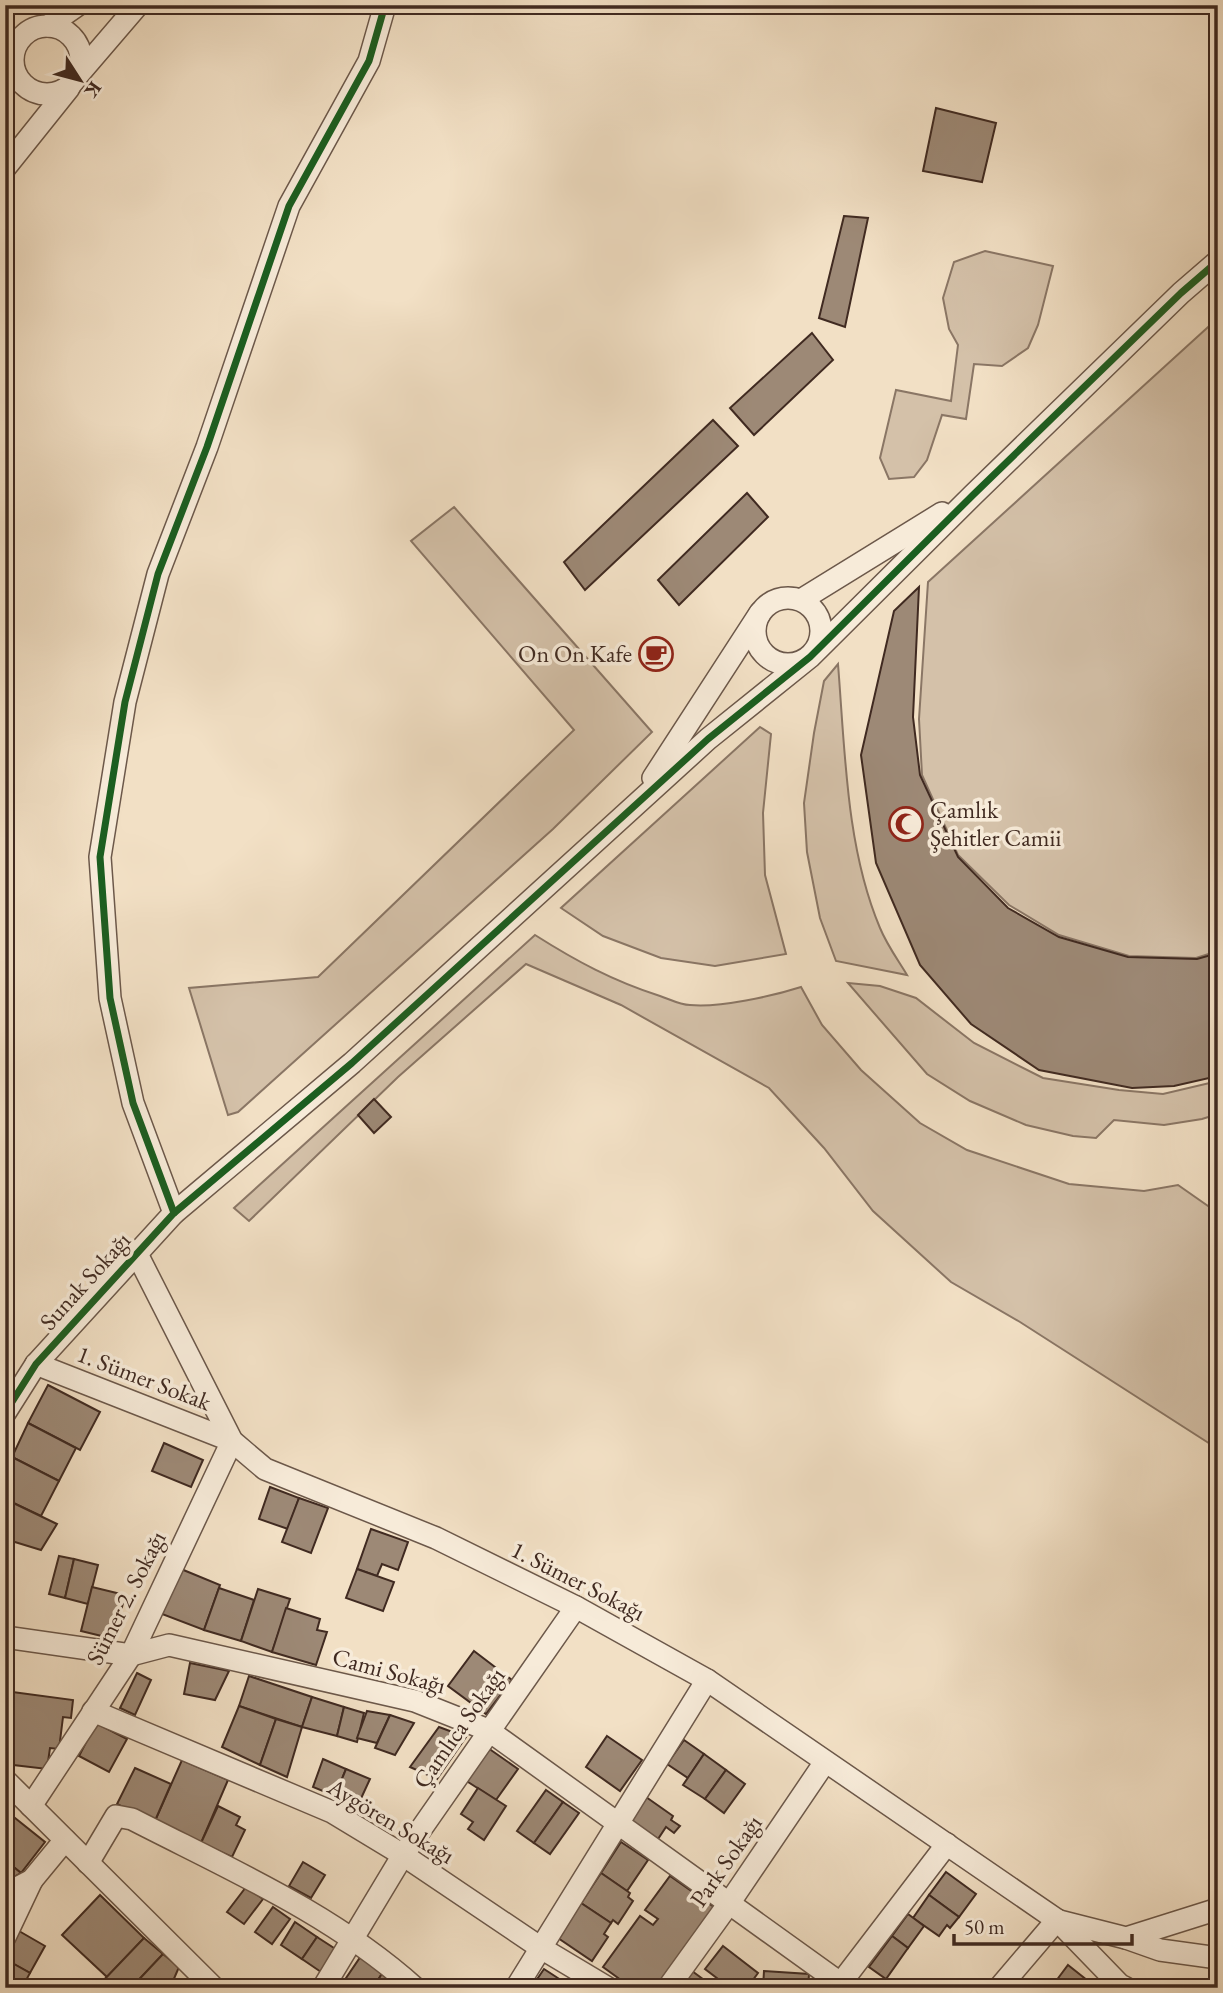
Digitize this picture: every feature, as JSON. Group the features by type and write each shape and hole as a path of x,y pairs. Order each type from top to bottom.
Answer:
{"street":[{"path":"48,26 78,5"},
{"path":"5,168 138,5"},
{"path":"174,1213 133,1103 110,998 100,857 125,702 158,574 220,408 289,206 369,61 385,5"},
{"path":"5,86 41,94 52,95 63,91 75,80 82,65 81,53 77,42 69,33 59,28 36,27 18,41 13,51 12,63 21,84 30,91 41,94"},
{"path":"5,38 26,33"},
{"path":"635,806 708,739 810,657 1181,293 1218,261"},
{"path":"801,600 973,495"},
{"path":"635,806 760,613 768,604 778,599 790,598 811,606 818,615 821,626 817,648 810,657 790,665 770,659 757,643 755,632 760,613"},
{"name":"Sunak Sokağı","path":"5,1413 36,1364 174,1213 352,1063 635,806"},
{"name":"1. Sümer Sokağı","path":"136,1252 232,1441 265,1469 436,1538 576,1607 707,1680 1057,1920"},
{"name":"1. Sümer Sokak","path":"36,1364 232,1441"},
{"name":"Sümer 2. Sokağı","path":"31,1806 131,1655 232,1441"},
{"name":"Çamlıca Sokağı","path":"323,1988 403,1855 576,1607"},
{"name":"Cami Sokağı","path":"5,1637 131,1655 169,1645 415,1700 488,1730 730,1902 841,1986"},
{"path":"516,1988 707,1680"},
{"name":"Aygören Sokağı","path":"93,1711 332,1812 403,1855 541,1948 608,1988"},
{"name":"Park Sokağı","path":"668,1988 825,1762"},
{"path":"6,1782 88,1863 192,1979 214,1988"},
{"path":"88,1863 116,1816 132,1819 295,1904 352,1939 415,1988"},
{"path":"5,1937 32,1880 65,1840"},
{"path":"841,1986 947,1843"},
{"path":"5,1894 32,1880"},
{"path":"1126,1938 1218,1909"},
{"path":"1057,1920 1160,1950 1218,1958"},
{"path":"1057,1920 1121,1987"},
{"path":"999,1988 1057,1920"}],"shaded area":[{"path":"985,251 1053,266 1038,325 1028,348 1002,366 974,364 966,419 942,415 927,460 914,477 889,479 880,458 896,390 951,401 958,345 949,329 943,298 954,262"},
{"path":"1218,318 1218,951 1196,958 1129,956 1059,935 1009,905 958,855 922,775 919,719 928,582"},
{"path":"454,507 652,732 553,829 238,1112 228,1115 189,988 318,977 574,730 411,541"},
{"path":"838,664 845,764 860,865 880,928 907,975 836,961 820,918 807,852 804,803 824,681"},
{"path":"760,727 771,734 763,813 765,875 786,954 715,966 661,958 603,936 561,908"},
{"path":"535,935 611,977 682,1004 730,1003 801,987 822,1025 861,1070 920,1123 967,1150 1069,1184 1144,1191 1178,1185 1218,1213 1218,1449 1020,1322 951,1282 873,1211 824,1148 769,1088 621,1005 526,964 398,1077 249,1221 234,1208"},
{"path":"848,983 880,986 916,998 974,1043 1043,1078 1163,1094 1218,1081 1218,1114 1164,1125 1114,1120 1096,1138 1073,1136 1026,1125 970,1101 927,1074"}],"building":[{"path":"936,108 996,123 982,182 923,171"},
{"path":"844,216 868,218 845,327 819,318"},
{"path":"812,333 833,360 754,435 730,408"},
{"path":"713,420 738,446 585,590 564,562"},
{"path":"747,493 768,517 679,605 658,580"},
{"name":"Çamlık Şehitler Camii","path":"919,587 913,717 920,775 958,857 1008,908 1059,937 1128,957 1197,959 1218,953 1218,1076 1174,1086 1132,1088 1039,1070 971,1024 920,965 876,863 861,755 894,611"},
{"path":"374,1099 391,1117 374,1133 358,1115"},
{"path":"48,1385 100,1412 80,1450 28,1423"},
{"path":"28,1423 76,1448 59,1481 12,1457"},
{"path":"164,1443 203,1460 191,1487 152,1471"},
{"path":"12,1457 59,1481 41,1516 5,1499 5,1470"},
{"path":"270,1487 299,1498 288,1529 259,1519"},
{"path":"299,1498 328,1508 311,1553 282,1542"},
{"path":"5,1499 57,1524 41,1550 5,1539"},
{"path":"371,1529 408,1542 398,1570 382,1564 377,1576 357,1569"},
{"path":"59,1556 74,1559 65,1598 49,1594"},
{"path":"74,1559 98,1565 88,1604 65,1598"},
{"path":"181,1569 220,1585 204,1630 162,1614"},
{"path":"357,1569 394,1582 383,1611 346,1598"},
{"path":"92,1587 125,1595 114,1639 81,1631"},
{"path":"219,1588 254,1600 241,1641 204,1630"},
{"path":"258,1589 290,1599 272,1652 241,1641"},
{"path":"286,1608 320,1619 317,1630 327,1632 316,1665 272,1652"},
{"path":"474,1651 512,1680 486,1714 448,1686"},
{"path":"190,1663 229,1671 215,1700 184,1694"},
{"path":"137,1673 151,1680 135,1715 120,1708"},
{"path":"249,1676 312,1697 302,1727 239,1706"},
{"path":"5,1691 73,1700 71,1718 63,1717 59,1749 50,1748 47,1769 5,1764"},
{"path":"312,1697 344,1707 337,1736 302,1727"},
{"path":"239,1706 276,1719 260,1765 222,1747"},
{"path":"344,1707 364,1713 357,1742 337,1736"},
{"path":"367,1711 390,1715 377,1743 357,1738"},
{"path":"390,1715 414,1723 395,1755 375,1748"},
{"path":"276,1719 302,1727 287,1777 260,1765"},
{"path":"96,1723 127,1739 109,1772 79,1756"},
{"path":"439,1727 466,1737 437,1779 410,1767"},
{"path":"607,1736 642,1760 620,1791 586,1767"},
{"path":"684,1740 704,1754 688,1778 667,1764"},
{"path":"488,1748 518,1769 496,1800 465,1780"},
{"path":"704,1754 726,1770 705,1799 683,1785"},
{"path":"323,1759 346,1769 335,1796 313,1787"},
{"path":"182,1760 228,1780 201,1843 154,1823"},
{"path":"135,1768 171,1784 154,1823 117,1804"},
{"path":"346,1769 370,1779 358,1805 335,1796"},
{"path":"726,1770 745,1784 724,1813 705,1799"},
{"path":"478,1788 506,1806 484,1840 468,1829 473,1822 461,1814"},
{"path":"546,1790 563,1802 534,1843 517,1831"},
{"path":"646,1797 673,1816 671,1820 680,1826 674,1833 666,1827 658,1839 630,1820"},
{"path":"563,1802 579,1813 550,1854 534,1843"},
{"path":"218,1806 240,1817 236,1825 245,1830 232,1857 201,1843"},
{"path":"10,1814 45,1842 21,1873 5,1860 5,1820"},
{"path":"621,1842 648,1860 627,1891 601,1873"},
{"path":"5,1860 21,1873 5,1882"},
{"path":"303,1862 325,1875 311,1898 289,1886"},
{"path":"946,1872 976,1894 959,1917 929,1895"},
{"path":"601,1873 630,1893 628,1897 633,1901 618,1924 613,1920 611,1923 581,1903"},
{"path":"670,1876 714,1907 655,1988 632,1988 603,1967 640,1916 653,1925 658,1919 645,1910"},
{"path":"246,1887 263,1899 244,1924 227,1912"},
{"path":"100,1895 144,1938 107,1977 62,1935"},
{"path":"929,1895 959,1917 950,1928 947,1925 939,1936 913,1918"},
{"path":"581,1903 611,1923 604,1934 608,1937 592,1961 558,1938"},
{"path":"273,1907 290,1919 272,1944 255,1932"},
{"path":"908,1914 924,1926 908,1948 892,1936"},
{"path":"295,1922 317,1937 302,1959 281,1945"},
{"path":"19,1931 45,1946 30,1973 5,1959"},
{"path":"892,1936 908,1948 886,1979 869,1967"},
{"path":"317,1937 337,1950 321,1972 302,1959"},
{"path":"144,1938 163,1954 131,1988 103,1988 99,1985"},
{"path":"723,1946 758,1973 747,1988 730,1988 705,1969"},
{"path":"163,1954 179,1967 170,1988 131,1988"},
{"path":"361,1956 383,1972 373,1988 348,1988 342,1984"},
{"path":"5,1959 30,1973 23,1986 8,1979 5,1986"},
{"path":"1068,1965 1097,1988 1064,1988 1056,1981"},
{"path":"544,1969 567,1984 565,1988 531,1988"},
{"path":"692,1971 715,1988 679,1988"},
{"path":"764,1971 809,1974 808,1988 763,1988"},
{"path":"383,1972 392,1979 385,1988 373,1988"},
{"path":"1056,1981 1064,1988 1050,1988"}],"cycle path":[{"path":"174,1213 133,1103 110,998 100,857 125,702 158,574 207,447 289,206 369,61 385,5"},
{"path":"5,1413 36,1364 174,1213 352,1063 708,739 810,657 1181,293 1218,261"}],"place":[{"name":"On On Kafe","path":"656,654"},
{"name":"Çamlık Şehitler Camii","path":"906,824"}]}
